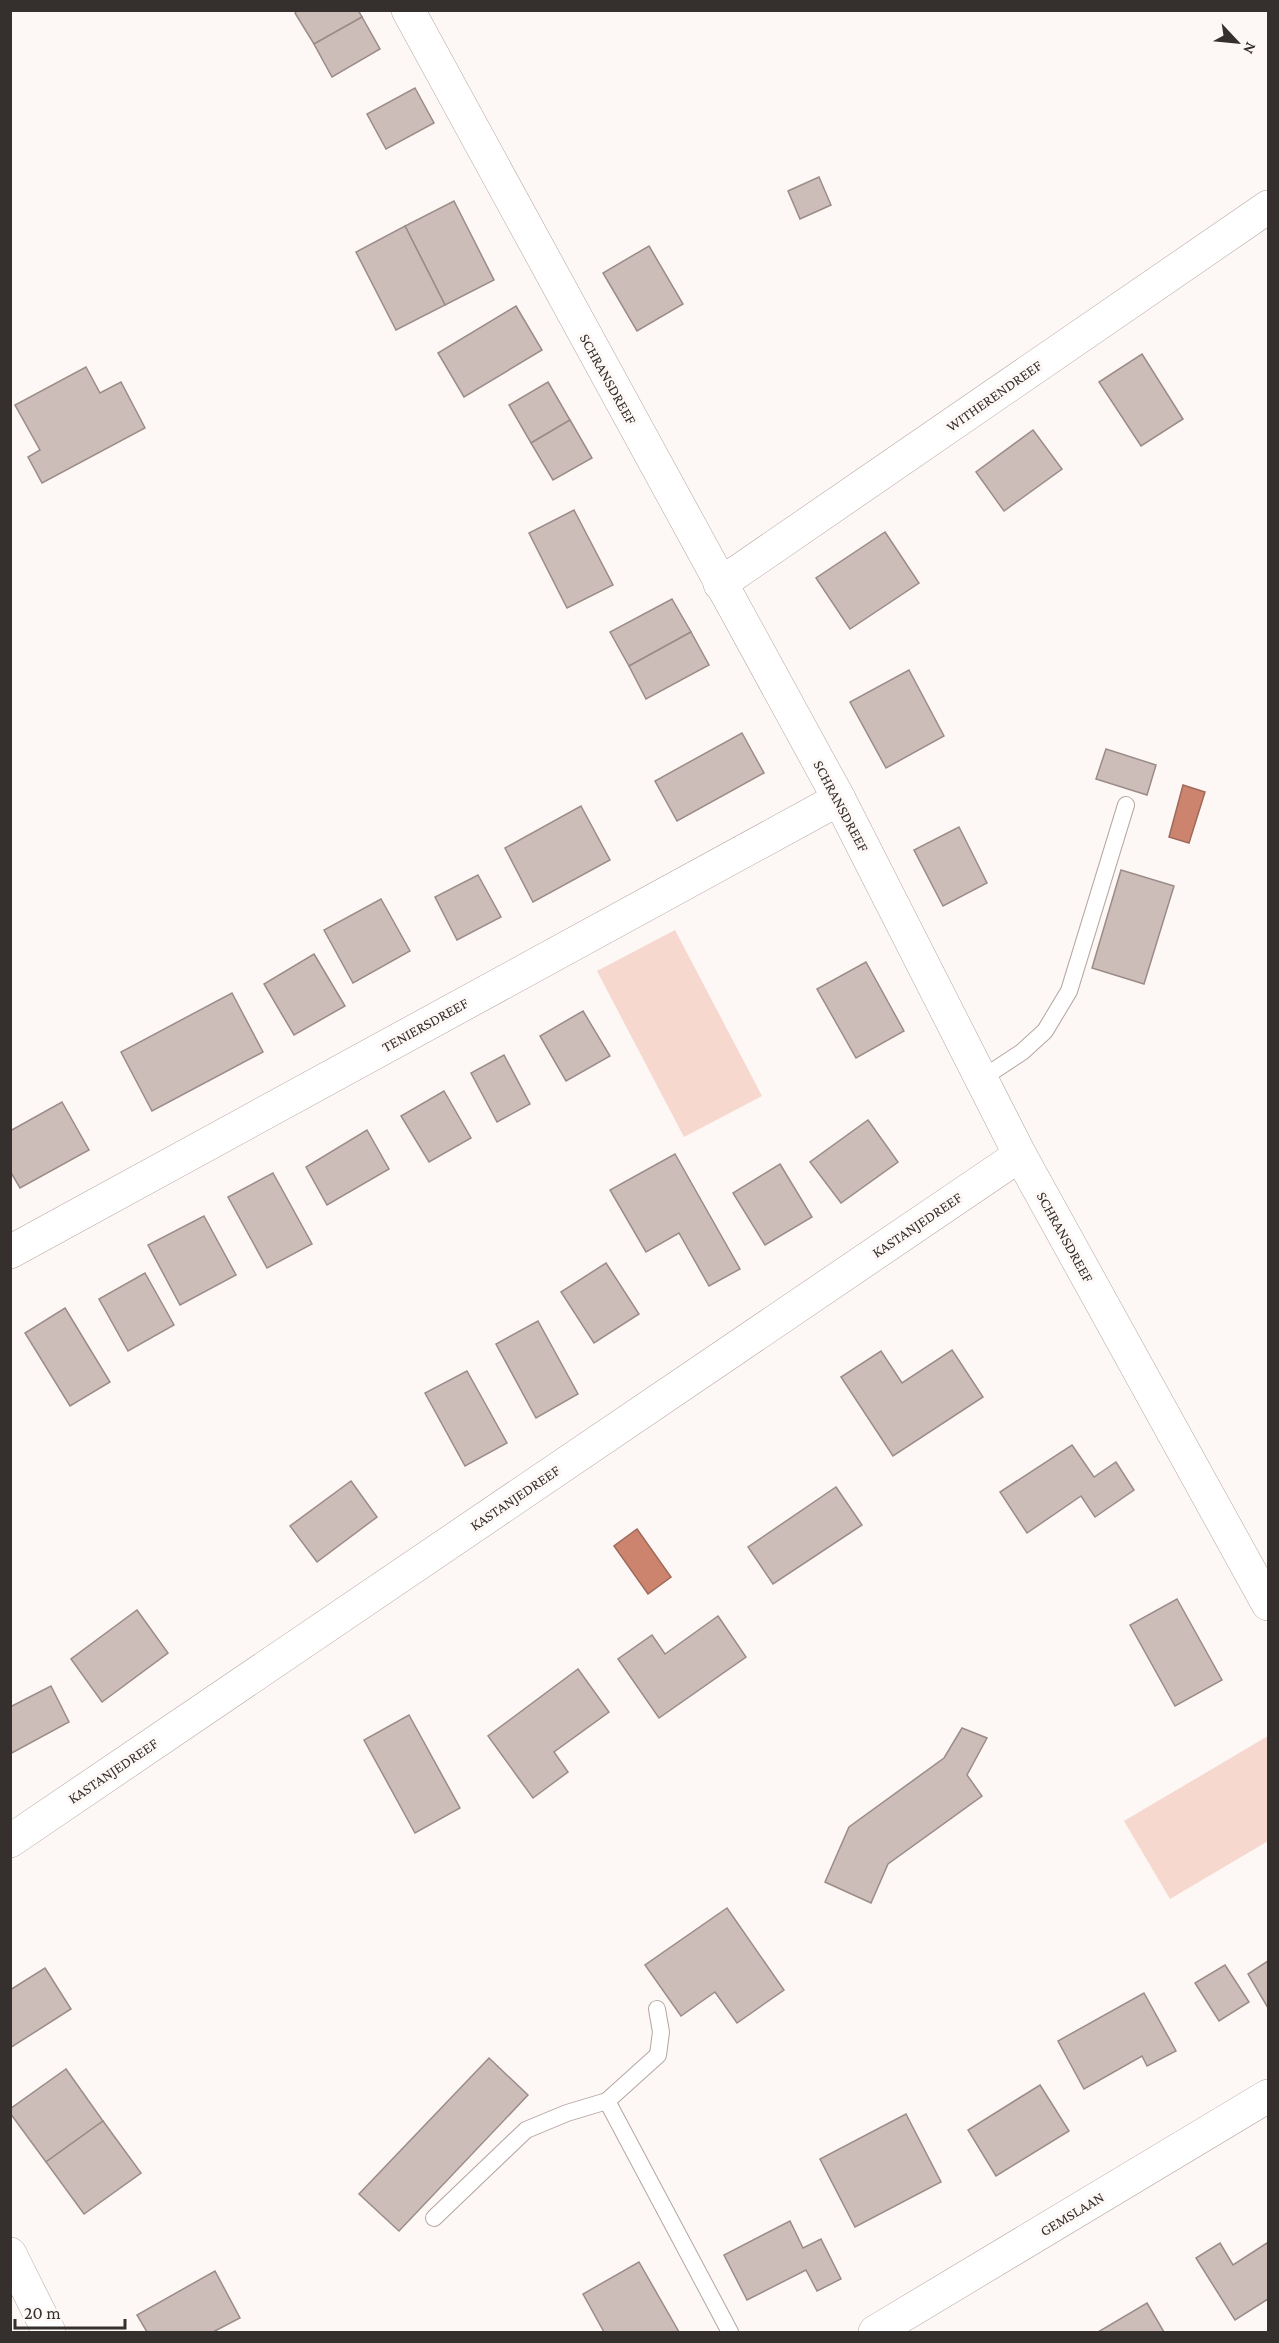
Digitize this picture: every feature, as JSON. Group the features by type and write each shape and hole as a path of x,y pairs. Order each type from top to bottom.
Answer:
{"street":[{"name":"SCHRANSDREEF","path":"408,10 839,799 1020,1155 1269,1604"},
{"name":"WITHERENDREEF","path":"720,584 1269,207"},
{"name":"TENIERSDREEF","path":"10,1252 839,799"},
{"name":"KASTANJEDREEF","path":"10,1841 1020,1155"},
{"name":"GEMSLAAN","path":"875,2332 1269,2096"},
{"path":"10,2254 49,2332"}],"lane":[{"path":"981,1079 1022,1052 1045,1031 1069,991 1126,805"},
{"path":"434,2218 526,2130 567,2113 607,2101 658,2055 661,2032 657,2009"},
{"path":"607,2101 730,2332"}],"shaded area":[{"path":"1183,785 1205,792 1189,843 1169,837"},
{"path":"675,930 762,1096 684,1137 597,971"},
{"path":"637,1529 671,1577 648,1594 614,1546"},
{"path":"1268,1736 1268,1841 1170,1899 1124,1821"}],"building":[{"path":"298,10 358,10 362,17 314,44 295,13"},
{"path":"362,17 380,49 332,77 314,44"},
{"path":"415,88 434,123 386,149 367,114"},
{"path":"819,177 831,205 800,219 788,191"},
{"path":"454,201 494,280 445,305 405,226"},
{"path":"405,226 445,305 396,330 356,252"},
{"path":"649,246 683,304 637,331 603,273"},
{"path":"516,306 542,350 464,397 438,353"},
{"path":"1142,354 1183,419 1141,446 1099,382"},
{"path":"86,367 100,393 121,382 145,428 42,483 28,457 40,450 15,405"},
{"path":"548,382 570,420 531,443 509,405"},
{"path":"570,420 592,458 553,480 531,443"},
{"path":"1033,430 1062,469 1004,511 976,472"},
{"path":"574,510 613,585 567,608 529,533"},
{"path":"885,532 919,583 850,629 816,578"},
{"path":"672,599 691,632 629,666 610,632"},
{"path":"691,632 709,665 646,699 629,666"},
{"path":"909,670 944,736 886,768 850,702"},
{"path":"742,733 764,773 677,821 655,781"},
{"path":"1106,749 1156,765 1147,795 1096,779"},
{"path":"581,806 610,860 533,902 505,848"},
{"path":"959,827 987,883 943,906 914,850"},
{"path":"1121,870 1174,886 1144,984 1092,968"},
{"path":"478,875 501,917 457,940 435,897"},
{"path":"381,899 410,951 353,983 324,930"},
{"path":"314,954 345,1006 294,1035 264,984"},
{"path":"866,962 904,1031 856,1058 817,989"},
{"path":"232,993 263,1052 152,1111 121,1052"},
{"path":"583,1011 610,1056 566,1081 540,1036"},
{"path":"504,1055 530,1104 497,1122 471,1073"},
{"path":"444,1091 471,1138 429,1162 401,1116"},
{"path":"62,1102 89,1150 20,1188 10,1171 10,1131"},
{"path":"868,1120 898,1162 841,1203 810,1162"},
{"path":"367,1130 389,1169 327,1205 306,1167"},
{"path":"675,1154 740,1269 709,1286 679,1233 646,1252 610,1190"},
{"path":"780,1164 812,1217 765,1245 733,1193"},
{"path":"273,1173 312,1244 267,1268 228,1197"},
{"path":"204,1216 236,1275 180,1305 148,1245"},
{"path":"606,1263 639,1314 594,1343 561,1292"},
{"path":"145,1273 174,1325 128,1351 99,1299"},
{"path":"65,1308 110,1382 70,1406 25,1333"},
{"path":"538,1321 578,1394 536,1418 496,1344"},
{"path":"952,1350 983,1397 893,1456 841,1377 881,1351 902,1383"},
{"path":"467,1371 507,1443 465,1466 425,1393"},
{"path":"1072,1445 1094,1477 1116,1462 1134,1490 1095,1517 1081,1496 1027,1533 1000,1492"},
{"path":"351,1481 377,1517 317,1562 290,1526"},
{"path":"836,1487 862,1525 773,1584 748,1547"},
{"path":"1177,1599 1222,1680 1175,1706 1130,1625"},
{"path":"137,1610 168,1653 102,1702 71,1659"},
{"path":"718,1616 746,1657 659,1718 618,1659 652,1635 665,1654"},
{"path":"578,1669 609,1712 554,1752 568,1772 533,1798 488,1736"},
{"path":"51,1686 69,1722 10,1754 10,1707"},
{"path":"409,1715 460,1808 415,1833 364,1740"},
{"path":"962,1728 987,1738 967,1775 982,1796 888,1864 871,1903 825,1882 849,1827 944,1758"},
{"path":"727,1908 784,1990 737,2023 715,1992 681,2016 645,1965"},
{"path":"1268,1961 1268,2008 1248,1974"},
{"path":"1225,1965 1249,2002 1219,2021 1195,1983"},
{"path":"45,1968 71,2009 10,2048 10,1990"},
{"path":"1144,1993 1176,2051 1147,2066 1142,2056 1084,2089 1058,2041"},
{"path":"489,2058 528,2095 399,2231 359,2194"},
{"path":"66,2069 103,2121 46,2162 10,2113 10,2109"},
{"path":"1040,2085 1069,2131 996,2176 968,2130"},
{"path":"906,2114 941,2182 855,2227 820,2159"},
{"path":"103,2121 141,2173 84,2214 46,2162"},
{"path":"790,2221 803,2248 821,2239 841,2279 817,2291 806,2270 747,2300 724,2255"},
{"path":"1220,2243 1233,2265 1267,2243 1268,2246 1268,2299 1235,2320 1196,2258"},
{"path":"639,2262 679,2332 604,2332 583,2294"},
{"path":"215,2271 240,2318 213,2332 147,2332 137,2315"},
{"path":"1147,2303 1164,2332 1098,2332"}]}
